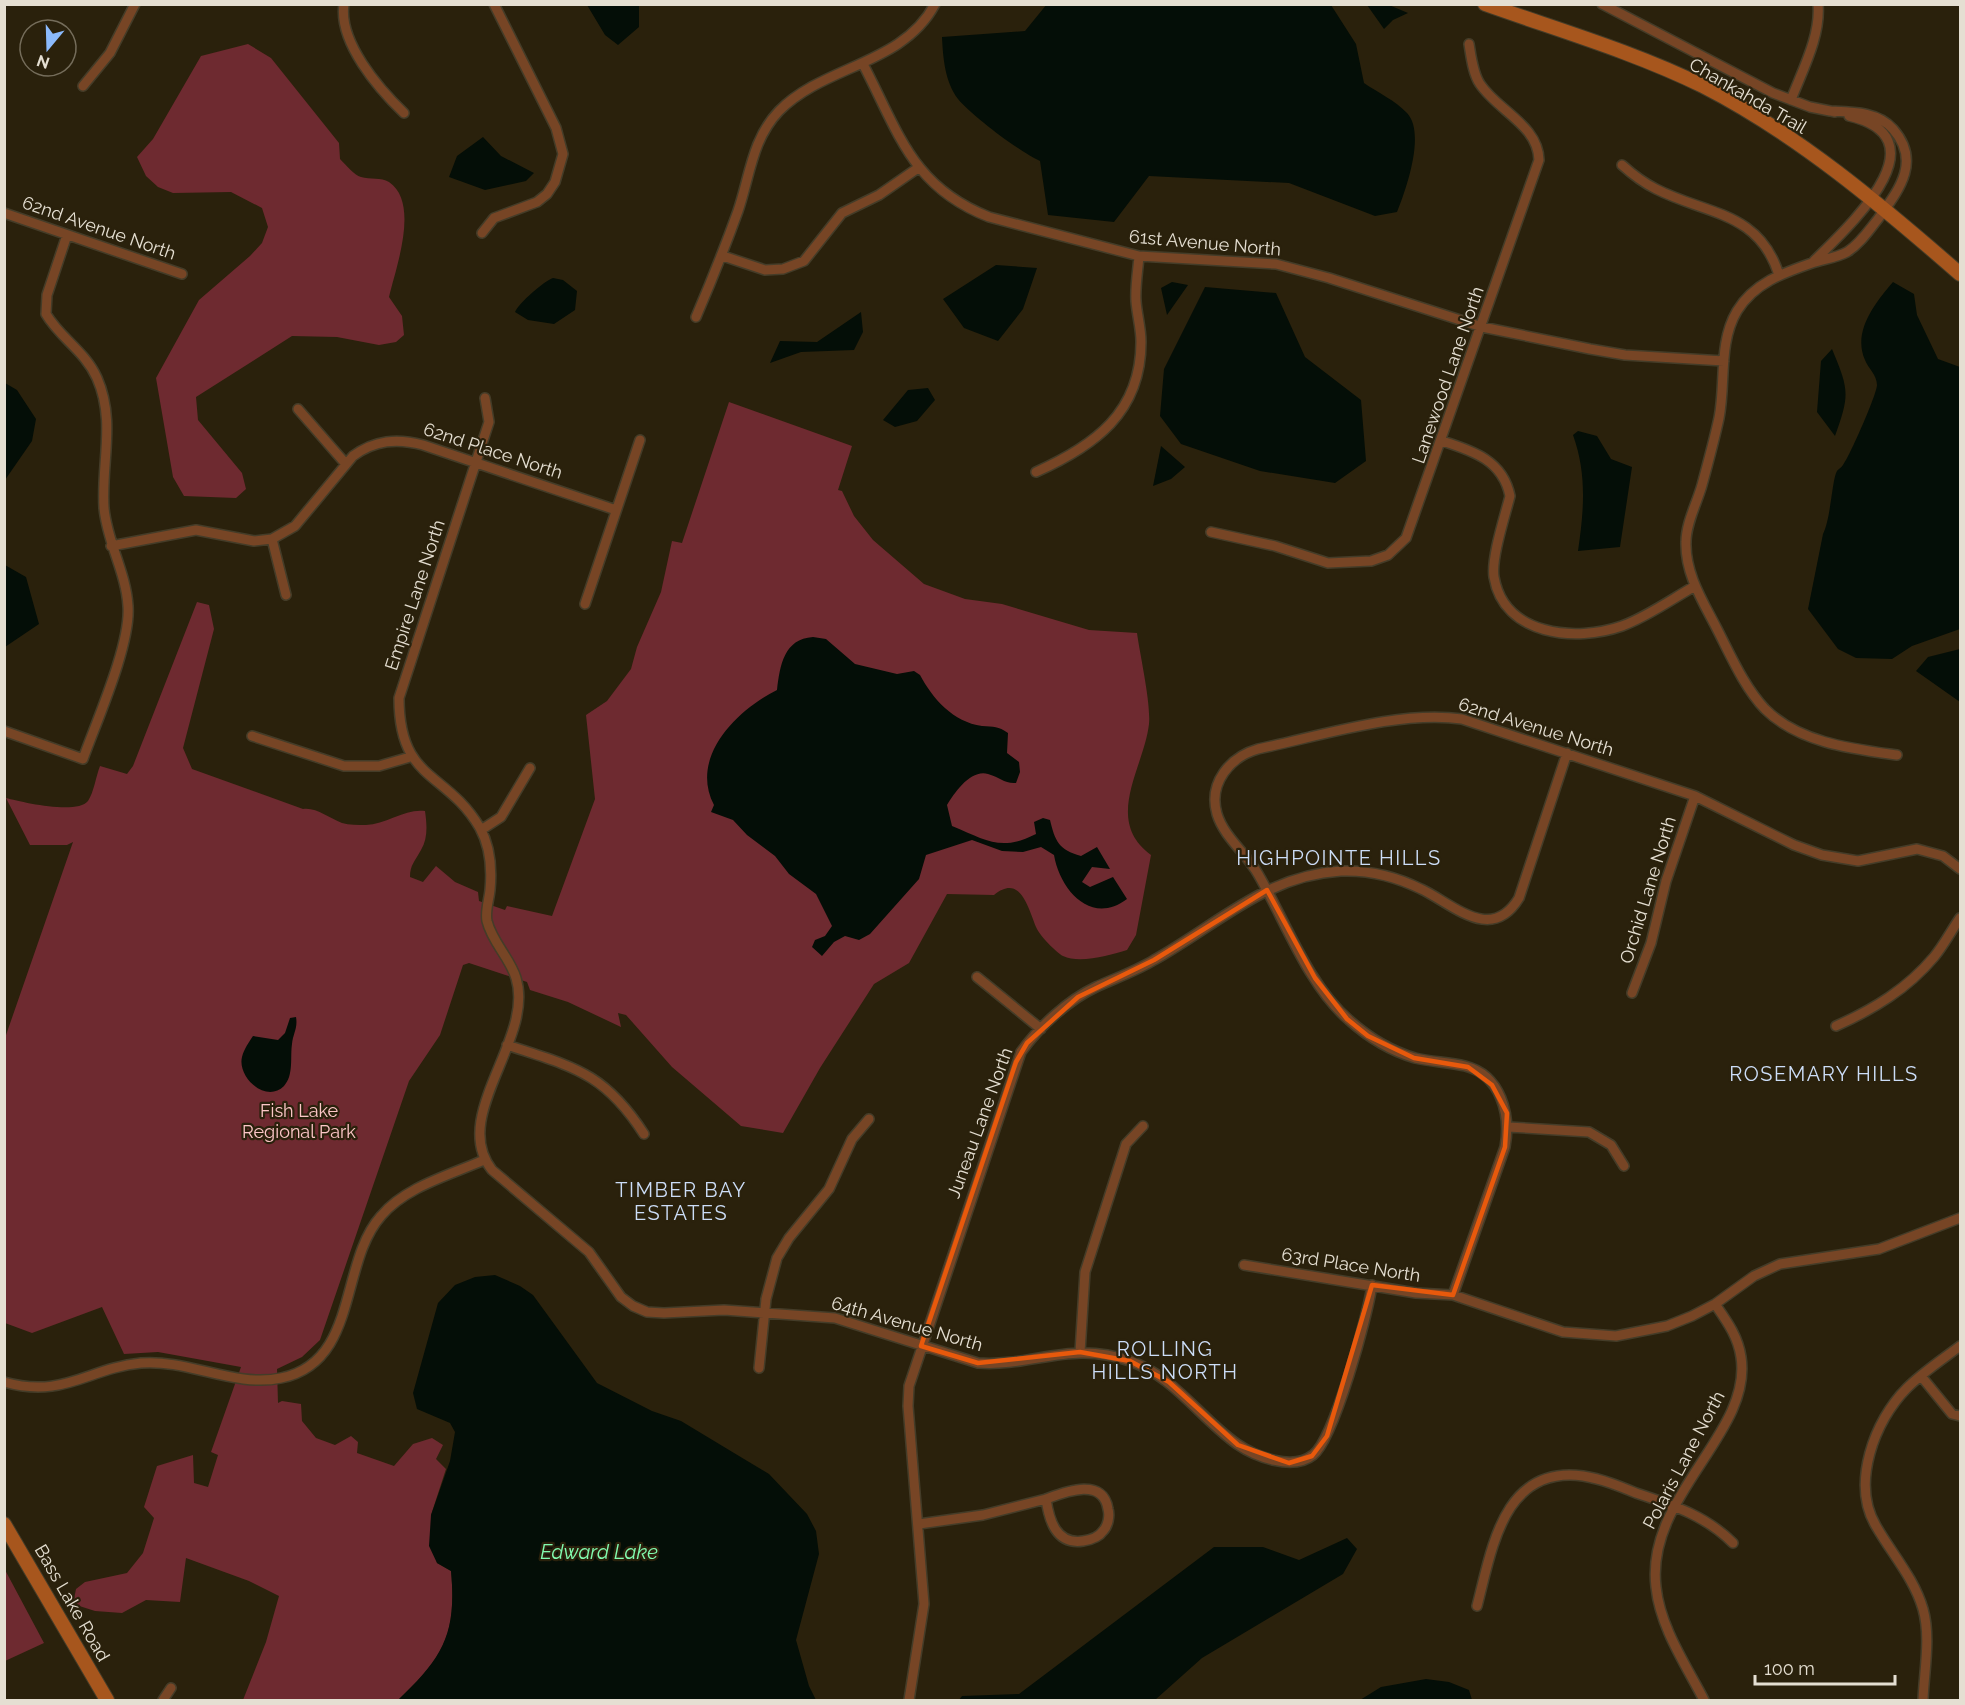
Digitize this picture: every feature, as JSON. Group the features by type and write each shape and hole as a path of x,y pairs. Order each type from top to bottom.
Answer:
{"street":[{"path":"83,86 110,53 135,4"},
{"path":"344,4 344,25 351,46 392,102 404,113"},
{"path":"482,233 494,218 537,202 547,194 555,182 563,154 556,128 494,4"},
{"path":"696,317 723,256 756,145 769,124 799,95 864,64 917,29 936,4"},
{"name":"Chankahda Trail","path":"1485,4 1633,57 1703,87 1782,133 1884,210 1960,274"},
{"path":"1602,4 1791,100 1858,118 1872,125 1887,140 1890,156 1888,172 1879,191 1812,263"},
{"path":"1791,100 1815,35 1819,16 1818,4"},
{"name":"Lanewood Lane North","path":"1211,532 1275,546 1329,563 1371,561 1388,555 1406,538 1534,176 1539,150 1530,133 1480,85 1468,44"},
{"name":"61st Avenue North","path":"864,64 918,168 944,195 967,209 989,218 1139,256 1276,264 1329,278 1482,327 1625,355 1724,361"},
{"path":"1829,111 1859,112 1874,117 1893,129 1900,139 1906,159 1905,177 1863,238 1848,251 1779,275 1763,285 1738,310 1728,332 1719,419 1685,540 1687,564 1695,586 1748,687 1764,708 1781,723 1818,739 1897,755"},
{"path":"1622,165 1655,189 1738,221 1768,249 1779,275"},
{"path":"723,256 765,270 783,269 804,261 843,213 879,195 918,168"},
{"name":"62nd Avenue North","path":"4,213 182,274"},
{"path":"4,731 83,759 127,625 126,586 111,546 104,508 108,417 104,396 89,363 46,315 47,296 67,235"},
{"path":"1036,472 1083,449 1102,434 1121,411 1131,393 1139,369 1141,342 1136,299 1139,256"},
{"name":"Empire Lane North","path":"410,757 399,718 399,698 489,422 485,398"},
{"path":"298,409 345,463"},
{"name":"62nd Place North","path":"272,539 295,526 345,463 364,448 393,440 423,445 616,510"},
{"path":"585,604 640,440"},
{"path":"1442,441 1493,462 1508,484 1510,496 1494,575 1506,606 1526,623 1551,632 1606,631 1625,625 1695,586"},
{"path":"111,546 196,530 254,541 272,539 286,595"},
{"name":"62nd Avenue North","path":"1508,1127 1502,1099 1481,1075 1468,1067 1414,1058 1390,1048 1347,1019 1315,978 1246,855 1223,827 1216,813 1217,786 1223,772 1244,753 1399,720 1442,716 1483,724 1695,796 1794,845 1822,855 1858,861 1917,849 1944,856 1960,869"},
{"path":"4,1382 39,1388 61,1387 121,1366 152,1363 183,1365 262,1380 294,1375 314,1362 329,1346 337,1332 366,1241 381,1214 410,1193 484,1160 479,1131 516,1016 518,990 516,977 487,921 491,869 488,848 481,830 467,810 410,757 379,766 344,766 252,736"},
{"name":"Juneau Lane North","path":"909,1701 924,1604 908,1406 909,1386 1021,1052 1041,1029 1078,998 1154,960 1267,890 1292,879 1318,873 1372,873 1422,889 1462,913 1487,920 1507,913 1519,898 1567,753"},
{"path":"481,830 501,817 530,768"},
{"name":"Orchid Lane North","path":"1632,993 1651,943 1666,881 1695,796"},
{"path":"1836,1026 1882,1002 1915,978 1936,956 1960,918"},
{"path":"977,977 1041,1029"},
{"path":"507,1045 578,1070 596,1080 627,1107 644,1134"},
{"path":"759,1368 770,1280 777,1258 789,1238 829,1189 852,1139 869,1119"},
{"path":"1080,1352 1085,1272 1126,1144 1143,1126"},
{"path":"1453,1295 1505,1147 1508,1127 1589,1131 1611,1145 1624,1166"},
{"name":"64th Avenue North","path":"484,1160 501,1178 589,1252 621,1297 647,1312 724,1310 835,1318 969,1361 999,1365 1062,1353 1080,1352 1120,1358 1150,1371 1186,1396 1238,1445 1278,1461 1301,1462 1321,1448 1364,1325 1372,1285"},
{"name":"63rd Place North","path":"1244,1265 1453,1295 1563,1332 1616,1336 1667,1326 1715,1304 1754,1276 1780,1264 1879,1249 1960,1218"},
{"name":"Polaris Lane North","path":"1704,1701 1668,1629 1656,1587 1658,1544 1674,1506 1731,1413 1740,1389 1742,1366 1738,1344 1715,1304"},
{"path":"1923,1701 1924,1613 1911,1579 1875,1526 1864,1494 1868,1462 1884,1420 1895,1402 1921,1376 1960,1346"},
{"path":"1921,1376 1952,1414 1960,1416"},
{"path":"1477,1606 1502,1519 1510,1505 1536,1484 1566,1475 1588,1477 1674,1506 1705,1520 1733,1543"},
{"path":"919,1524 983,1515 1082,1489 1099,1493 1107,1503 1109,1518 1107,1525 1103,1532 1088,1541 1070,1542 1053,1527 1046,1499"},
{"name":"Bass Lake Road","path":"4,1524 107,1701"},
{"path":"164,1701 171,1688"}],"highlighted area":[{"path":"1267,890 1315,978 1347,1019 1368,1036 1414,1058 1468,1067 1492,1085 1507,1113 1505,1147 1453,1295 1372,1285 1327,1436 1312,1456 1289,1463 1238,1445 1169,1382 1130,1361 1080,1352 978,1363 921,1346 1016,1062 1027,1043 1078,997 1154,960"}],"green space":[{"path":"248,44 271,58 339,143 340,159 350,170 361,177 386,180 398,192 403,205 403,236 389,297 402,316 404,335 396,342 379,345 337,337 292,336 196,397 198,420 242,473 246,489 236,498 184,496 173,477 156,378 199,300 250,256 262,243 268,227 262,208 231,192 173,193 158,187 146,176 137,157 153,139 201,56"},
{"name":"Fish Lake Regional Park","path":"729,402 852,446 838,490 842,491 854,516 873,540 924,584 965,599 1002,604 1089,630 1137,633 1147,692 1149,724 1130,793 1128,810 1130,826 1137,841 1151,855 1136,935 1127,950 1095,958 1070,958 1060,954 1042,936 1018,891 1011,888 994,895 947,894 909,963 874,984 820,1068 783,1133 741,1126 672,1067 626,1015 618,1013 621,1027 568,1002 530,990 527,982 469,963 463,965 440,1035 409,1081 320,1340 302,1357 277,1369 278,1403 282,1401 301,1404 302,1421 316,1438 335,1445 351,1436 358,1442 357,1453 394,1466 413,1444 432,1438 443,1445 436,1459 446,1469 431,1515 437,1563 451,1571 452,1612 449,1629 436,1658 398,1700 243,1700 266,1642 279,1596 249,1581 186,1558 180,1602 146,1600 122,1613 95,1611 73,1604 76,1589 85,1582 127,1573 143,1553 154,1518 144,1507 157,1466 193,1455 194,1483 208,1487 218,1455 211,1452 241,1367 158,1352 124,1354 102,1307 32,1333 5,1323 5,1038 73,842 67,845 30,845 6,798 48,806 73,807 88,801 100,766 127,774 133,766 197,602 209,605 214,629 183,748 192,769 303,809 318,811 345,824 374,824 411,812 425,811 425,841 412,866 410,877 423,882 436,866 455,882 478,892 479,901 505,910 507,906 552,916 595,799 586,715 607,701 631,669 637,647 661,592 672,541 682,543"},
{"path":"4,1568 44,1643 5,1661 4,1661"}],"water":[{"path":"1047,4 1331,5 1356,44 1364,83 1407,113 1412,122 1415,147 1405,190 1397,212 1375,216 1289,183 1149,176 1114,222 1048,215 1040,161 997,133 958,99 947,77 942,37 1025,31"},
{"path":"587,5 639,5 639,27 618,45 605,35"},
{"path":"1367,5 1389,5 1408,13 1393,20 1384,29"},
{"path":"483,137 501,156 534,173 526,181 485,190 449,177 457,156"},
{"path":"996,265 1037,268 1023,309 998,341 964,328 943,299"},
{"path":"553,278 563,280 577,291 575,310 554,324 528,320 515,312 532,293"},
{"path":"1172,282 1188,285 1167,315 1161,288"},
{"path":"1893,282 1914,294 1917,315 1938,359 1960,367 1960,629 1912,646 1892,659 1856,658 1838,649 1808,609 1828,519 1835,475 1846,460 1856,439 1877,385 1862,349 1864,328 1873,308"},
{"path":"1205,287 1276,293 1305,357 1361,400 1366,461 1335,483 1260,471 1181,444 1160,416 1164,369"},
{"path":"861,312 863,332 854,350 801,352 770,363 780,341 817,342"},
{"path":"1832,349 1846,392 1835,436 1817,412 1821,361"},
{"path":"5,383 17,390 36,419 32,441 5,480"},
{"path":"928,388 935,400 917,421 895,427 883,420 908,390"},
{"path":"1578,431 1597,436 1611,459 1632,467 1620,547 1578,551 1583,492 1581,464 1573,435"},
{"path":"1161,446 1185,467 1171,479 1153,486"},
{"path":"5,565 26,577 39,624 5,647"},
{"path":"813,637 826,639 855,664 897,674 914,671 920,675 938,701 962,720 972,724 996,727 1008,733 1007,753 1019,762 1020,772 1016,783 982,773 970,778 959,788 947,805 952,826 984,839 1003,843 1036,834 1034,822 1043,818 1050,820 1056,839 1063,848 1081,856 1097,847 1110,869 1092,867 1082,882 1090,887 1113,877 1127,899 1114,906 1101,908 1090,906 1070,891 1057,868 1054,855 1041,847 1023,852 1002,851 972,840 926,855 919,879 870,934 859,940 845,936 834,942 822,956 812,947 815,940 825,936 832,926 816,894 789,874 775,856 747,835 733,820 711,812 714,805 708,787 708,770 712,753 721,737 747,710 777,690 782,663 790,648 803,639"},
{"path":"1960,649 1960,702 1916,671 1928,657"},
{"path":"296,1017 287,1082 277,1091 261,1090 248,1080 244,1072 242,1057 245,1048 253,1036 278,1040 285,1033 290,1018"},
{"name":"Edward Lake","path":"495,1275 520,1286 533,1295 597,1383 652,1411 681,1421 769,1474 807,1514 816,1531 819,1554 796,1640 809,1686 816,1700 398,1700 436,1658 448,1629 452,1593 451,1571 437,1563 429,1546 431,1515 450,1461 455,1432 450,1423 417,1409 413,1393 438,1303 455,1285 475,1277"},
{"path":"1347,1538 1357,1549 1343,1574 1202,1658 1155,1700 959,1700 962,1696 1019,1694 1214,1547 1263,1547 1299,1560"},
{"path":"1426,1679 1449,1682 1469,1690 1472,1700 1360,1700 1381,1687"}],"district":[{"name":"HIGHPOINTE HILLS","path":"1339,858"},
{"name":"ROSEMARY HILLS","path":"1824,1074"},
{"name":"TIMBER BAY ESTATES","path":"681,1202"},
{"name":"ROLLING HILLS NORTH","path":"1165,1360"}]}
